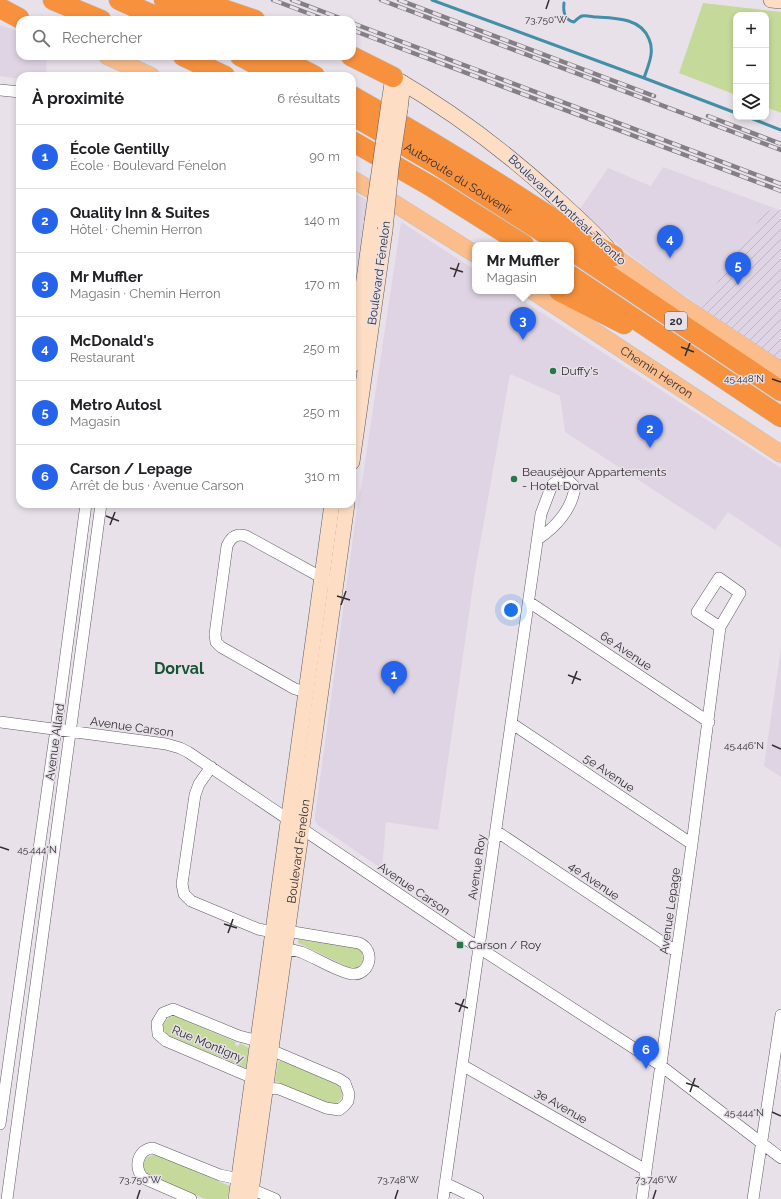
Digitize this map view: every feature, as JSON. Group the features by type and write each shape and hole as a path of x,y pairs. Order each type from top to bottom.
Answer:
{"highway":[{"path":"53,0 92,16"},
{"path":"119,0 155,16"},
{"path":"164,0 195,16"},
{"path":"196,0 243,16"},
{"path":"0,10 16,17"},
{"path":"356,59 398,80"},
{"path":"191,60 217,72"},
{"path":"248,60 270,72"},
{"path":"284,60 306,72"},
{"path":"356,98 428,139 572,232 614,256"},
{"name":"Autoroute du Souvenir","path":"356,117 442,167 558,242"},
{"name":"Autoroute du Souvenir","path":"356,143 432,187 519,242"},
{"name":"20","path":"574,252 781,391"},
{"name":"20","path":"574,278 781,417"},
{"path":"565,294 604,315 684,352"}],"main road":[{"path":"116,60 142,72"},
{"path":"356,181 472,252"},
{"name":"Boulevard Montréal-Toronto","path":"614,256 681,305 781,371"},
{"name":"Chemin Herron","path":"538,294 781,454"}],"street":[{"path":"771,0 781,1"},
{"name":"Boulevard Fénelon","path":"356,344 391,168 394,106 398,80"},
{"name":"Boulevard Montréal-Toronto","path":"398,80 432,100 470,126 506,154 592,231 614,256"},
{"path":"0,90 16,92"},
{"name":"Boulevard Fénelon","path":"356,424 379,226"},
{"name":"Avenue Roy","path":"443,1199 541,514 552,485 560,479 568,480 575,487 573,499 561,518 548,532 538,539"},
{"name":"Avenue Allard","path":"0,1124 86,508"},
{"name":"Avenue Allard","path":"7,1199 101,508"},
{"name":"Boulevard Fénelon","path":"236,1199 258,1041 302,829 329,582 332,508"},
{"name":"Boulevard Fénelon","path":"251,1194 285,952 280,932 289,820 307,692 329,582 346,508"},
{"path":"84,520 99,522"},
{"path":"307,692 295,689 221,647 216,642 215,634 228,546 235,536 246,536 329,582"},
{"name":"6e Avenue","path":"529,602 709,722"},
{"name":"Avenue Lepage","path":"642,1199 709,722 720,627"},
{"name":"Avenue Carson","path":"0,722 172,745 188,752 479,948 660,1065 781,1158"},
{"name":"5e Avenue","path":"511,723 692,844"},
{"path":"211,767 199,784 194,795 182,884 184,894 191,901 258,928 359,943 368,949 370,960 363,970 353,974 345,972 301,952 293,950 285,952"},
{"name":"4e Avenue","path":"496,831 677,952"},
{"path":"20,981 36,983"},
{"name":"Rue Montigny","path":"253,1078 166,1041 158,1034 157,1023 163,1013 173,1009 239,1036 258,1041"},
{"path":"753,1199 781,1014"},
{"path":"265,1088 279,1089 326,1108 335,1110 342,1108 349,1098 349,1090 340,1079 271,1050"},
{"name":"3e Avenue","path":"462,1065 646,1170"},
{"path":"191,1199 143,1178 139,1173 137,1166 139,1158 144,1151 154,1148 220,1175 239,1179"},
{"path":"445,1182 478,1199"},
{"path":"251,1194 275,1199"}],"shaded area":[{"path":"0,25 16,31 16,60 47,60 46,72 16,72 16,78 0,76"},
{"path":"663,167 777,209 765,211 701,307 665,282 625,251 580,209 608,168 651,186"},
{"path":"356,194 369,201 356,292"},
{"path":"777,209 781,211 781,361 701,307 765,211"},
{"path":"401,222 472,268 472,294 513,294 781,468 781,548 728,512 715,530 565,432 560,396 510,374 475,572 438,830 386,822 382,869 319,826 315,821 359,493 361,489"},
{"path":"781,648 781,777 764,766"}],"green space":[{"path":"703,3 781,12 781,113 769,108 769,12 733,12 733,94 679,73"},
{"path":"298,939 358,948 363,955 362,963 356,968 348,967 298,943"},
{"path":"175,1016 236,1042 235,1045 238,1046 240,1043 249,1048 246,1068 165,1034 163,1024 169,1017"},
{"path":"280,1061 336,1084 341,1089 342,1097 335,1104 328,1104 275,1081 278,1062"},
{"path":"153,1155 159,1156 230,1186 227,1199 205,1199 149,1175 144,1169 144,1164 146,1158"}],"waterway":[{"path":"432,0 644,78"},
{"path":"564,3 566,17 574,22 580,17 584,16 627,20 634,23 645,32 651,44 650,59 644,78 733,112"},
{"path":"756,120 781,130"}],"railway":[{"path":"273,0 315,16"},
{"path":"292,0 334,16"},
{"path":"381,0 781,150"},
{"path":"399,0 654,96"},
{"path":"356,25 781,184"},
{"path":"356,32 781,191"},
{"path":"708,116 781,144"}],"place":[{"name":"McDonald's","path":"670,258"},
{"name":"Metro Autosl","path":"738,285"},
{"name":"Mr Muffler","path":"523,340"},
{"name":"Duffy's","path":"553,371"},
{"name":"Quality Inn & Suites","path":"650,448"},
{"name":"Beauséjour Appartements - Hotel Dorval","path":"514,479"},
{"name":"École Gentilly","path":"394,694"},
{"name":"Carson / Roy","path":"460,945"},
{"name":"Carson / Lepage","path":"646,1069"}],"district":[{"name":"Dorval","path":"179,668"}]}
